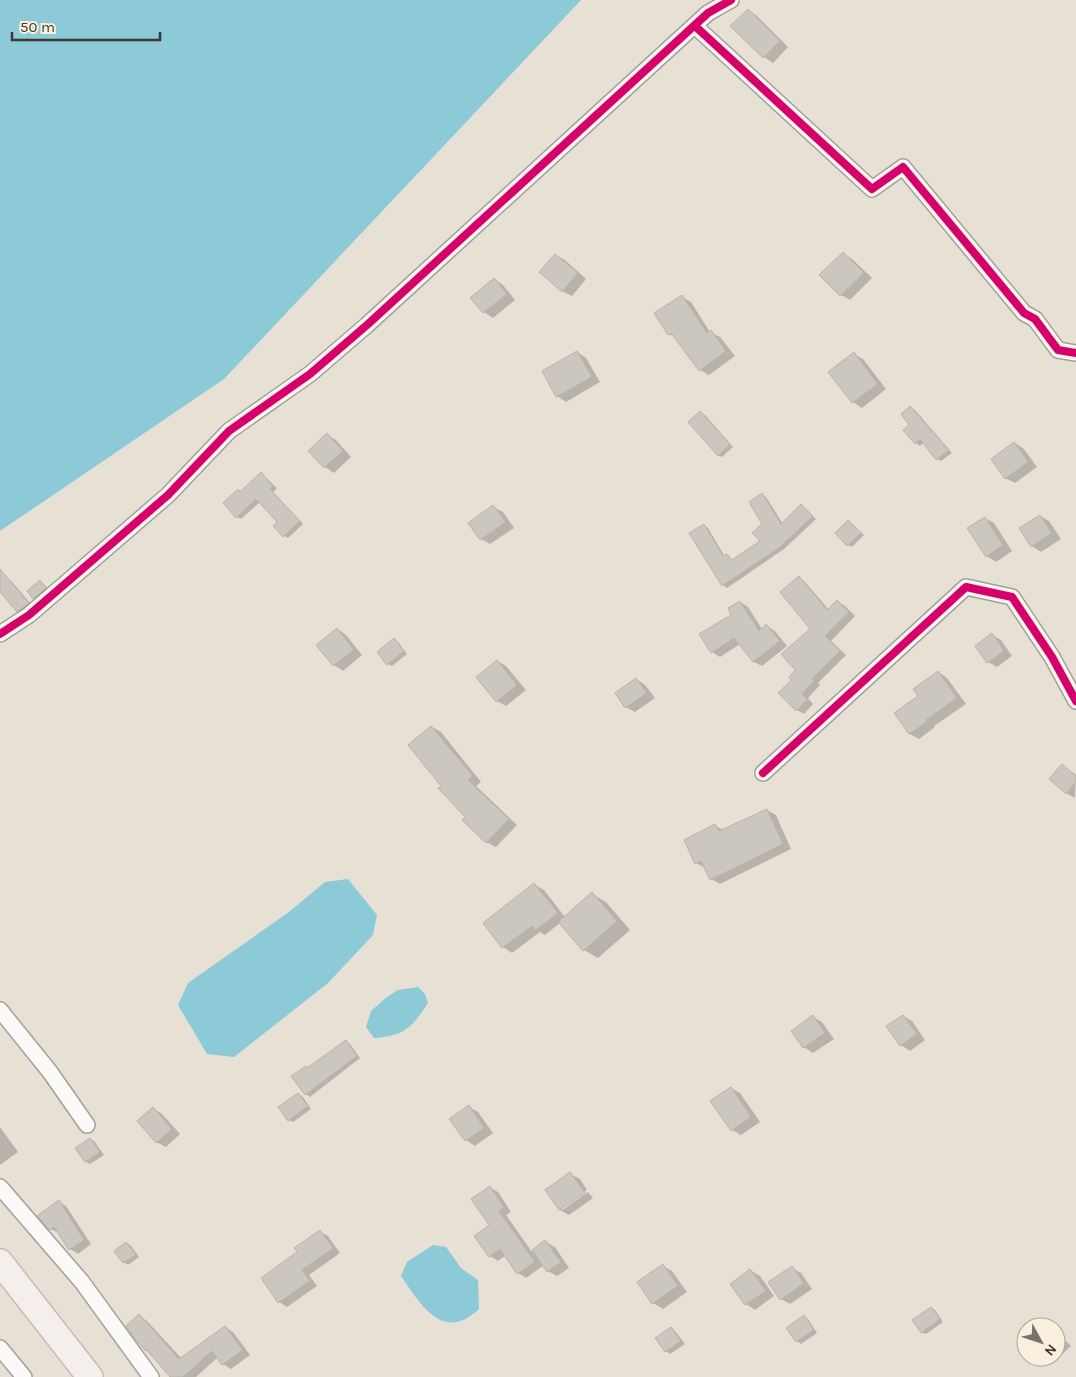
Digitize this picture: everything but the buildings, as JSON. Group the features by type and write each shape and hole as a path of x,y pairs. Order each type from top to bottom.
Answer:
{"highway":[{"path":"0,1262 90,1377"}],"street":[{"path":"0,634 29,615 168,495 229,431 310,374 367,325 708,13 731,0"},
{"path":"695,26 872,189 903,167 1024,313 1035,319 1058,350 1076,353"},
{"path":"762,773 966,586 1012,598 1052,657 1076,701"},
{"path":"0,1010 50,1072 87,1125"},
{"path":"0,1187 82,1282 151,1377"},
{"path":"0,1348 24,1377"}],"water":[{"path":"0,0 581,0 224,379 0,531"},
{"path":"348,879 377,915 373,935 328,983 234,1057 207,1054 178,1005 188,983 289,912 325,882"},
{"path":"418,987 425,994 428,1003 412,1024 407,1029 393,1035 374,1038 366,1027 371,1011 398,990"},
{"path":"433,1245 446,1247 461,1268 478,1280 479,1309 466,1319 454,1322 444,1321 434,1316 425,1308 401,1276 407,1262"}],"cycle path":[{"path":"0,634 29,615 168,495 229,431 310,374 367,325 708,13 731,0"},
{"path":"695,26 872,189 903,167 1024,313 1035,319 1058,350 1076,353"},
{"path":"763,773 966,587 1012,597 1052,657 1076,701"}]}
